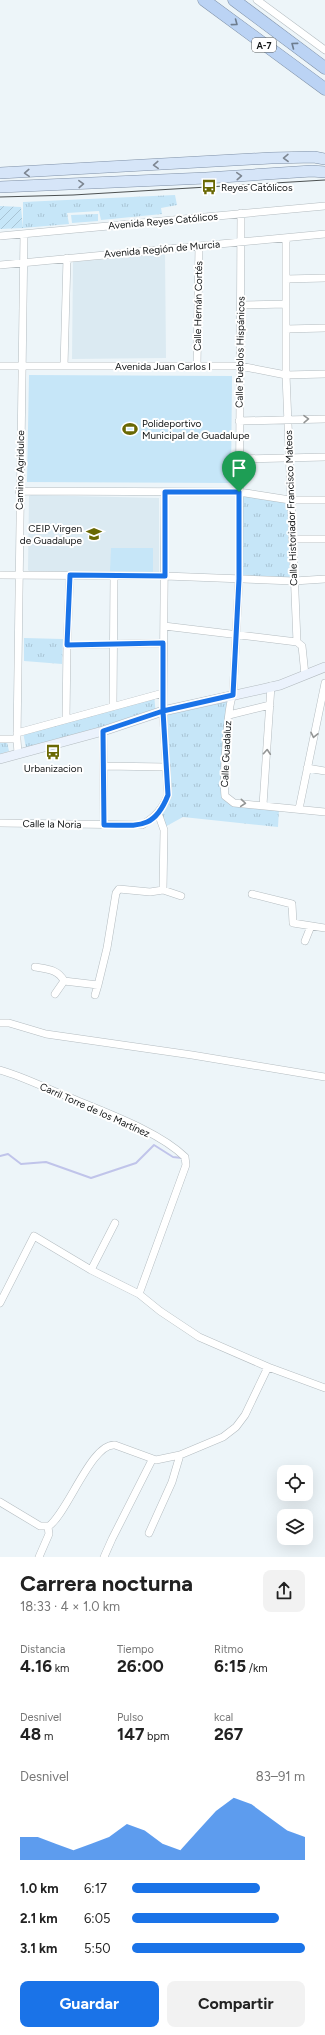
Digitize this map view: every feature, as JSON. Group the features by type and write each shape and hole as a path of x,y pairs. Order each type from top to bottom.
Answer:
{"highway":[{"name":"A-7","path":"204,0 325,89"},
{"name":"A-7","path":"234,0 325,68"}],"main road":[{"path":"0,173 271,158 325,159"},
{"path":"0,187 199,179 312,171 325,172"},
{"path":"0,759 103,731 163,711 271,686 325,667"}],"street":[{"path":"257,0 325,50"},
{"name":"Avenida Reyes Católicos","path":"0,236 325,206"},
{"name":"Calle Pueblos Hispánicos","path":"236,634 239,579 241,213"},
{"name":"Camino Agridulce","path":"18,754 19,491 24,234"},
{"name":"Avenida Región de Murcia","path":"0,265 325,234"},
{"name":"Calle Historiador Francisco Mateos","path":"286,238 286,375 290,500 297,642 302,646 305,675"},
{"name":"Calle Hernán Cortés","path":"197,366 199,246"},
{"path":"64,366 67,258"},
{"path":"286,279 325,278"},
{"path":"241,305 286,304"},
{"path":"286,329 325,328"},
{"name":"Avenida Juan Carlos I","path":"0,366 240,366 286,375 325,374"},
{"path":"239,421 325,419"},
{"path":"239,459 325,458"},
{"path":"19,491 239,492 290,500 325,500"},
{"path":"163,890 164,830 158,813 168,795 163,711 165,492"},
{"path":"292,539 325,539"},
{"path":"0,575 165,576 294,581 325,579"},
{"path":"66,719 70,575"},
{"path":"113,706 114,576"},
{"path":"164,626 297,642"},
{"name":"Calle Guadaluz","path":"236,634 233,695 230,700 228,715 225,796 234,803 263,805"},
{"path":"67,645 163,643"},
{"path":"299,809 325,683"},
{"path":"271,686 263,805 325,812"},
{"path":"0,739 17,736 66,719 163,693"},
{"path":"228,715 270,705"},
{"path":"103,731 104,825"},
{"path":"104,766 166,767"},
{"path":"307,768 325,771"},
{"name":"Calle la Noria","path":"0,823 142,825 158,813"},
{"path":"95,995 105,956 116,893 119,889 150,892 163,890 181,896"},
{"path":"252,894 292,904 293,923 325,928"},
{"path":"305,941 311,926"},
{"path":"34,967 55,971 61,975 64,981"},
{"path":"64,981 98,985"},
{"path":"55,994 64,981"},
{"path":"0,1023 9,1023 46,1034 192,1055 325,1077"},
{"name":"Carril Torre de los Martínez","path":"0,1070 21,1077 136,1127 164,1142 185,1157 186,1165 139,1294"},
{"path":"91,1270 115,1223"},
{"path":"0,1303 34,1236 91,1270 139,1294 165,1315 199,1337 268,1367 325,1388"},
{"path":"48,1527 62,1512 90,1464 106,1446 115,1445 152,1460 164,1459 180,1454 223,1437 236,1427 253,1400 268,1367"},
{"path":"148,1533 172,1482 180,1454"},
{"path":"104,1557 152,1460"},
{"path":"0,1502 40,1526 48,1527"},
{"path":"39,1557 49,1534 48,1527"}],"shaded area":[{"path":"165,254 166,358 72,359 73,262"},
{"name":"CEIP Virgen de Guadalupe","path":"29,496 159,498 159,572 29,571"}],"green space":[{"path":"175,195 177,205 161,208 162,214 101,220 99,211 67,213 69,224 23,228 23,202"},
{"path":"0,206 21,207 23,228 0,229"},
{"path":"98,214 98,221 72,223 71,215"},
{"name":"Polideportivo Municipal de Guadalupe","path":"29,375 232,376 231,483 27,482"},
{"path":"243,495 288,501 290,578 241,576"},
{"path":"111,548 153,548 153,572 110,572"},
{"path":"24,638 63,639 62,664 24,661"},
{"path":"154,694 156,716 26,748 23,732"},
{"path":"230,695 227,799 279,809 278,827 183,817 163,828 158,813 168,795 163,711"},
{"path":"0,742 7,742 9,751 0,754"}],"waterway":[{"path":"0,1156 8,1154 21,1164 46,1162 91,1178 136,1163 154,1145 173,1157 182,1158"}],"tram line":[{"path":"0,197 73,195 325,180"}],"place":[{"name":"Reyes Católicos","path":"209,187"},
{"name":"Polideportivo Municipal de Guadalupe","path":"130,429"},
{"name":"CEIP Virgen de Guadalupe","path":"94,534"},
{"name":"Urbanizacion","path":"53,752"}],"route":[{"path":"239,492 165,492 165,576 70,575 67,645 163,643 163,711 168,795 163,807 156,816 142,825 104,825 103,731 163,711 233,695 234,650 239,579 239,492"}]}
